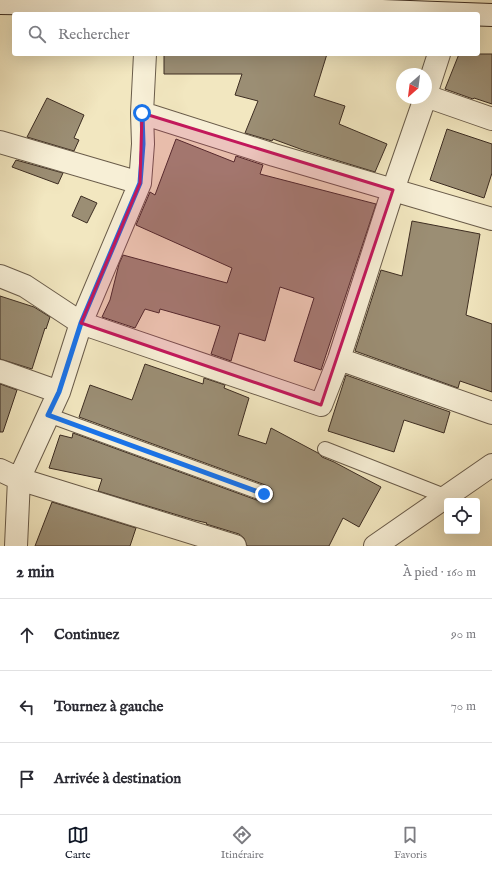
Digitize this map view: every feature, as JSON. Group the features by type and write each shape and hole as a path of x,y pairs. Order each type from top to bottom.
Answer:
{"street":[{"path":"0,3 146,10 275,4 432,12"},
{"path":"480,14 492,15"},
{"path":"16,546 10,475 48,415 59,392 81,323 140,183 143,144 142,113 145,56"},
{"path":"432,77 438,56"},
{"path":"432,98 492,119"},
{"path":"0,276 26,286 81,323 321,405 339,359 393,190 423,104"},
{"path":"142,113 274,155 492,219"},
{"path":"0,142 140,183"},
{"path":"339,359 492,413"},
{"path":"0,371 59,392"},
{"path":"377,545 492,465"},
{"path":"10,475 235,546"}],"lane":[{"path":"48,415 264,494"},
{"path":"325,449 447,497"}],"highlighted area":[{"path":"142,113 393,190 321,405 81,323 140,183"}],"building":[{"path":"480,54 492,54 492,104 445,89 458,56 480,56"},
{"path":"164,56 326,56 314,96 345,106 339,124 387,144 375,172 303,150 273,139 272,141 245,133 258,101 235,95 242,74 164,74"},
{"path":"47,98 84,115 74,138 79,140 74,151 27,137"},
{"path":"447,129 492,144 492,173 484,198 430,180"},
{"path":"176,139 234,162 236,156 263,165 260,174 376,204 321,370 294,361 314,298 280,287 265,341 239,333 231,361 211,354 220,326 160,309 159,313 145,309 135,328 102,317 110,300 119,264 123,255 227,283 232,268 136,225 150,192 155,195"},
{"path":"16,160 63,173 58,184 12,167"},
{"path":"81,196 97,203 87,223 72,216"},
{"path":"412,221 480,234 466,315 492,324 492,392 460,381 458,388 355,351 381,270 402,276"},
{"path":"0,296 34,307 50,317 32,369 0,359"},
{"path":"145,364 203,384 204,378 225,385 224,388 249,398 238,435 266,444 271,428 318,453 322,457 381,487 359,527 343,518 329,546 247,546 244,538 239,534 98,491 102,479 49,468 60,435 72,438 73,433 262,502 271,500 273,497 273,492 268,486 79,417 90,385 132,400"},
{"path":"346,375 450,412 444,433 404,420 394,452 328,431"},
{"path":"0,384 17,390 3,432 0,432"},
{"path":"52,502 136,528 130,546 35,546"}],"route":[{"path":"142,113 143,144 140,183 81,323 59,392 48,415 264,494"}]}
